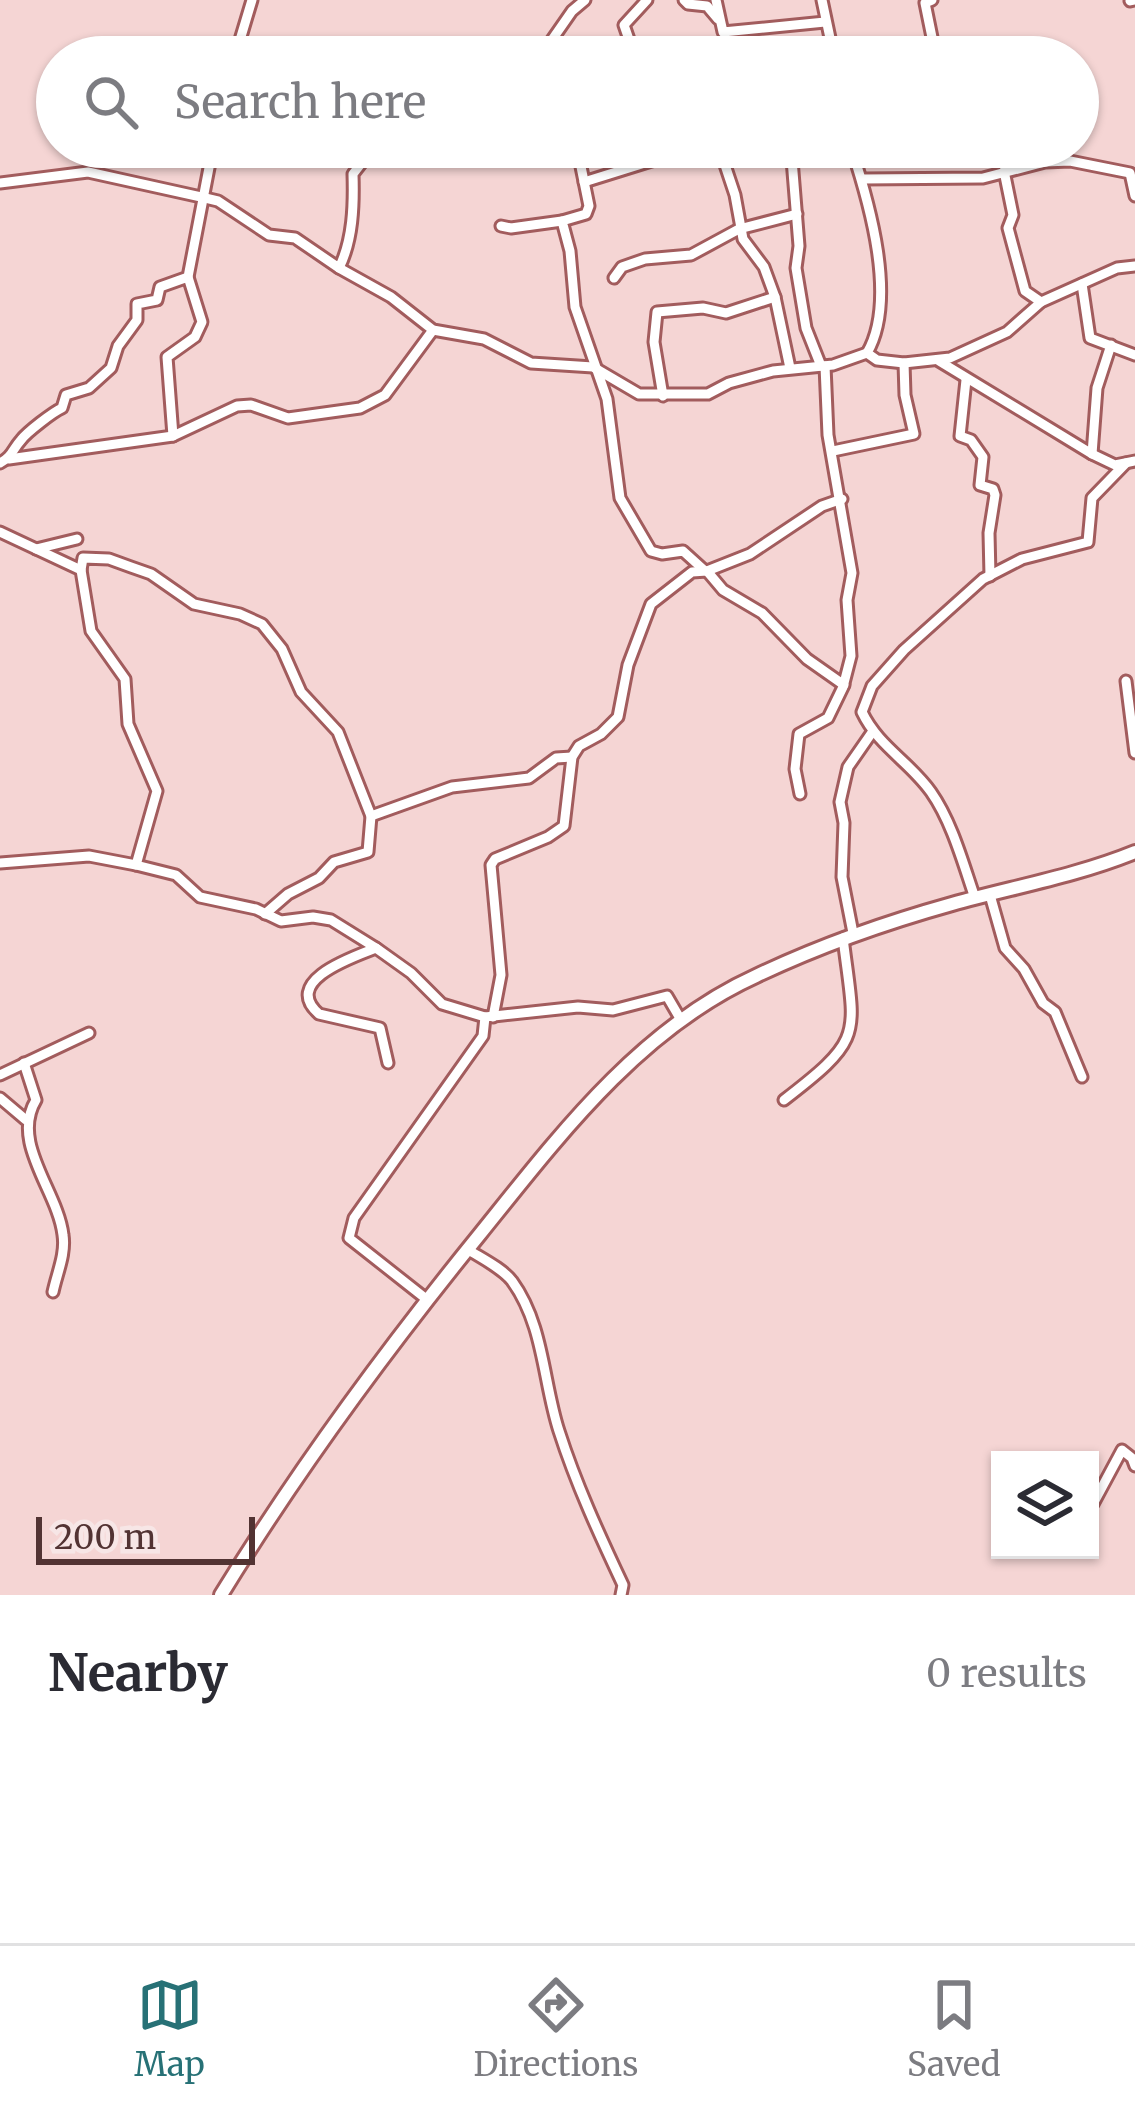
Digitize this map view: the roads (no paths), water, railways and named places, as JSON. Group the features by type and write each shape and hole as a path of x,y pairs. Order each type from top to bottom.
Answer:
{"street":[{"path":"241,36 252,0"},
{"path":"555,36 585,0"},
{"path":"627,36 623,25 647,0"},
{"path":"684,0 707,5 723,22"},
{"path":"716,0 723,32 826,22"},
{"path":"822,0 829,36"},
{"path":"931,36 925,3 932,0"},
{"path":"1099,167 1130,173 1135,196"},
{"path":"173,436 167,356 195,337 202,322 188,278 208,168"},
{"path":"339,268 345,256 354,203 353,174 358,168"},
{"path":"501,226 586,214 590,206 581,168"},
{"path":"584,182 629,168"},
{"path":"724,168 735,195 740,229 748,249 764,267 775,297 790,368"},
{"path":"793,168 797,277 806,328 823,366 828,435 852,573 847,600 850,656 844,685 828,718 799,734 795,769 800,794"},
{"path":"858,168 881,274 877,326 868,353"},
{"path":"862,179 983,178 1018,168"},
{"path":"1004,171 1012,215 1008,227 1025,291 1041,302"},
{"path":"0,183 88,172 218,201 261,231 296,238 391,297 433,330 484,339 531,363 593,367 639,394 708,394 729,383 868,353"},
{"path":"614,278 622,267 645,259 692,255 740,229 797,214"},
{"path":"562,221 575,307 607,399 620,498 651,551 683,551 723,590 762,613 807,658 844,685"},
{"path":"868,353 877,360 939,361 1007,332 1041,302 1117,268 1135,266"},
{"path":"4,461 48,414 62,408 66,395 89,388 111,368 118,346 137,320 137,304 157,300 160,287 188,278"},
{"path":"1082,284 1090,338 1135,355"},
{"path":"664,396 654,342 657,312 703,308 727,313 775,297"},
{"path":"4,461 173,436 237,406 251,405 288,418 360,408 385,395 433,330"},
{"path":"1092,454 1097,388 1111,345"},
{"path":"939,361 1092,454 1115,464 1131,462"},
{"path":"833,451 914,434 904,363"},
{"path":"966,380 960,436 971,440 983,458 980,485 993,489 995,495 989,576"},
{"path":"975,898 952,833 931,792 873,731 862,712 872,686 904,650 989,576 1022,559 1088,542 1092,498 1131,462"},
{"path":"425,1298 349,1238 364,1202 483,1036 501,976 491,865 564,826 572,757 617,716 628,665 651,604 674,584 750,554 822,506 842,499"},
{"path":"0,532 81,570"},
{"path":"36,549 77,539"},
{"path":"136,865 157,791 128,724 125,679 91,631 83,558 109,560 151,574 194,604 262,624 282,649 301,692 338,732 370,816 368,852 334,862 320,878 265,914"},
{"path":"1126,682 1135,753"},
{"path":"784,1100 828,1066 851,1033 840,802 848,767 873,731"},
{"path":"370,816 452,787 529,778 556,758 572,757"},
{"path":"221,1595 335,1418 425,1298 550,1146 610,1081 681,1020 752,977 848,936 1135,852"},
{"path":"0,863 89,856 176,875 200,897 281,921 331,920 411,973 442,1004 489,1017 578,1007 613,1010 667,996 681,1020"},
{"path":"990,895 1005,947 1024,969 1042,1003 1054,1012 1082,1077"},
{"path":"376,948 332,966 308,990 308,998 319,1014 380,1028 388,1063"},
{"path":"0,1075 89,1033"},
{"path":"24,1063 36,1100 26,1120 34,1160 64,1234 63,1260 53,1292"},
{"path":"0,1098 26,1120"},
{"path":"467,1249 511,1280 533,1324 557,1426 622,1585 621,1595"},
{"path":"1099,1493 1122,1450 1135,1466"}]}
